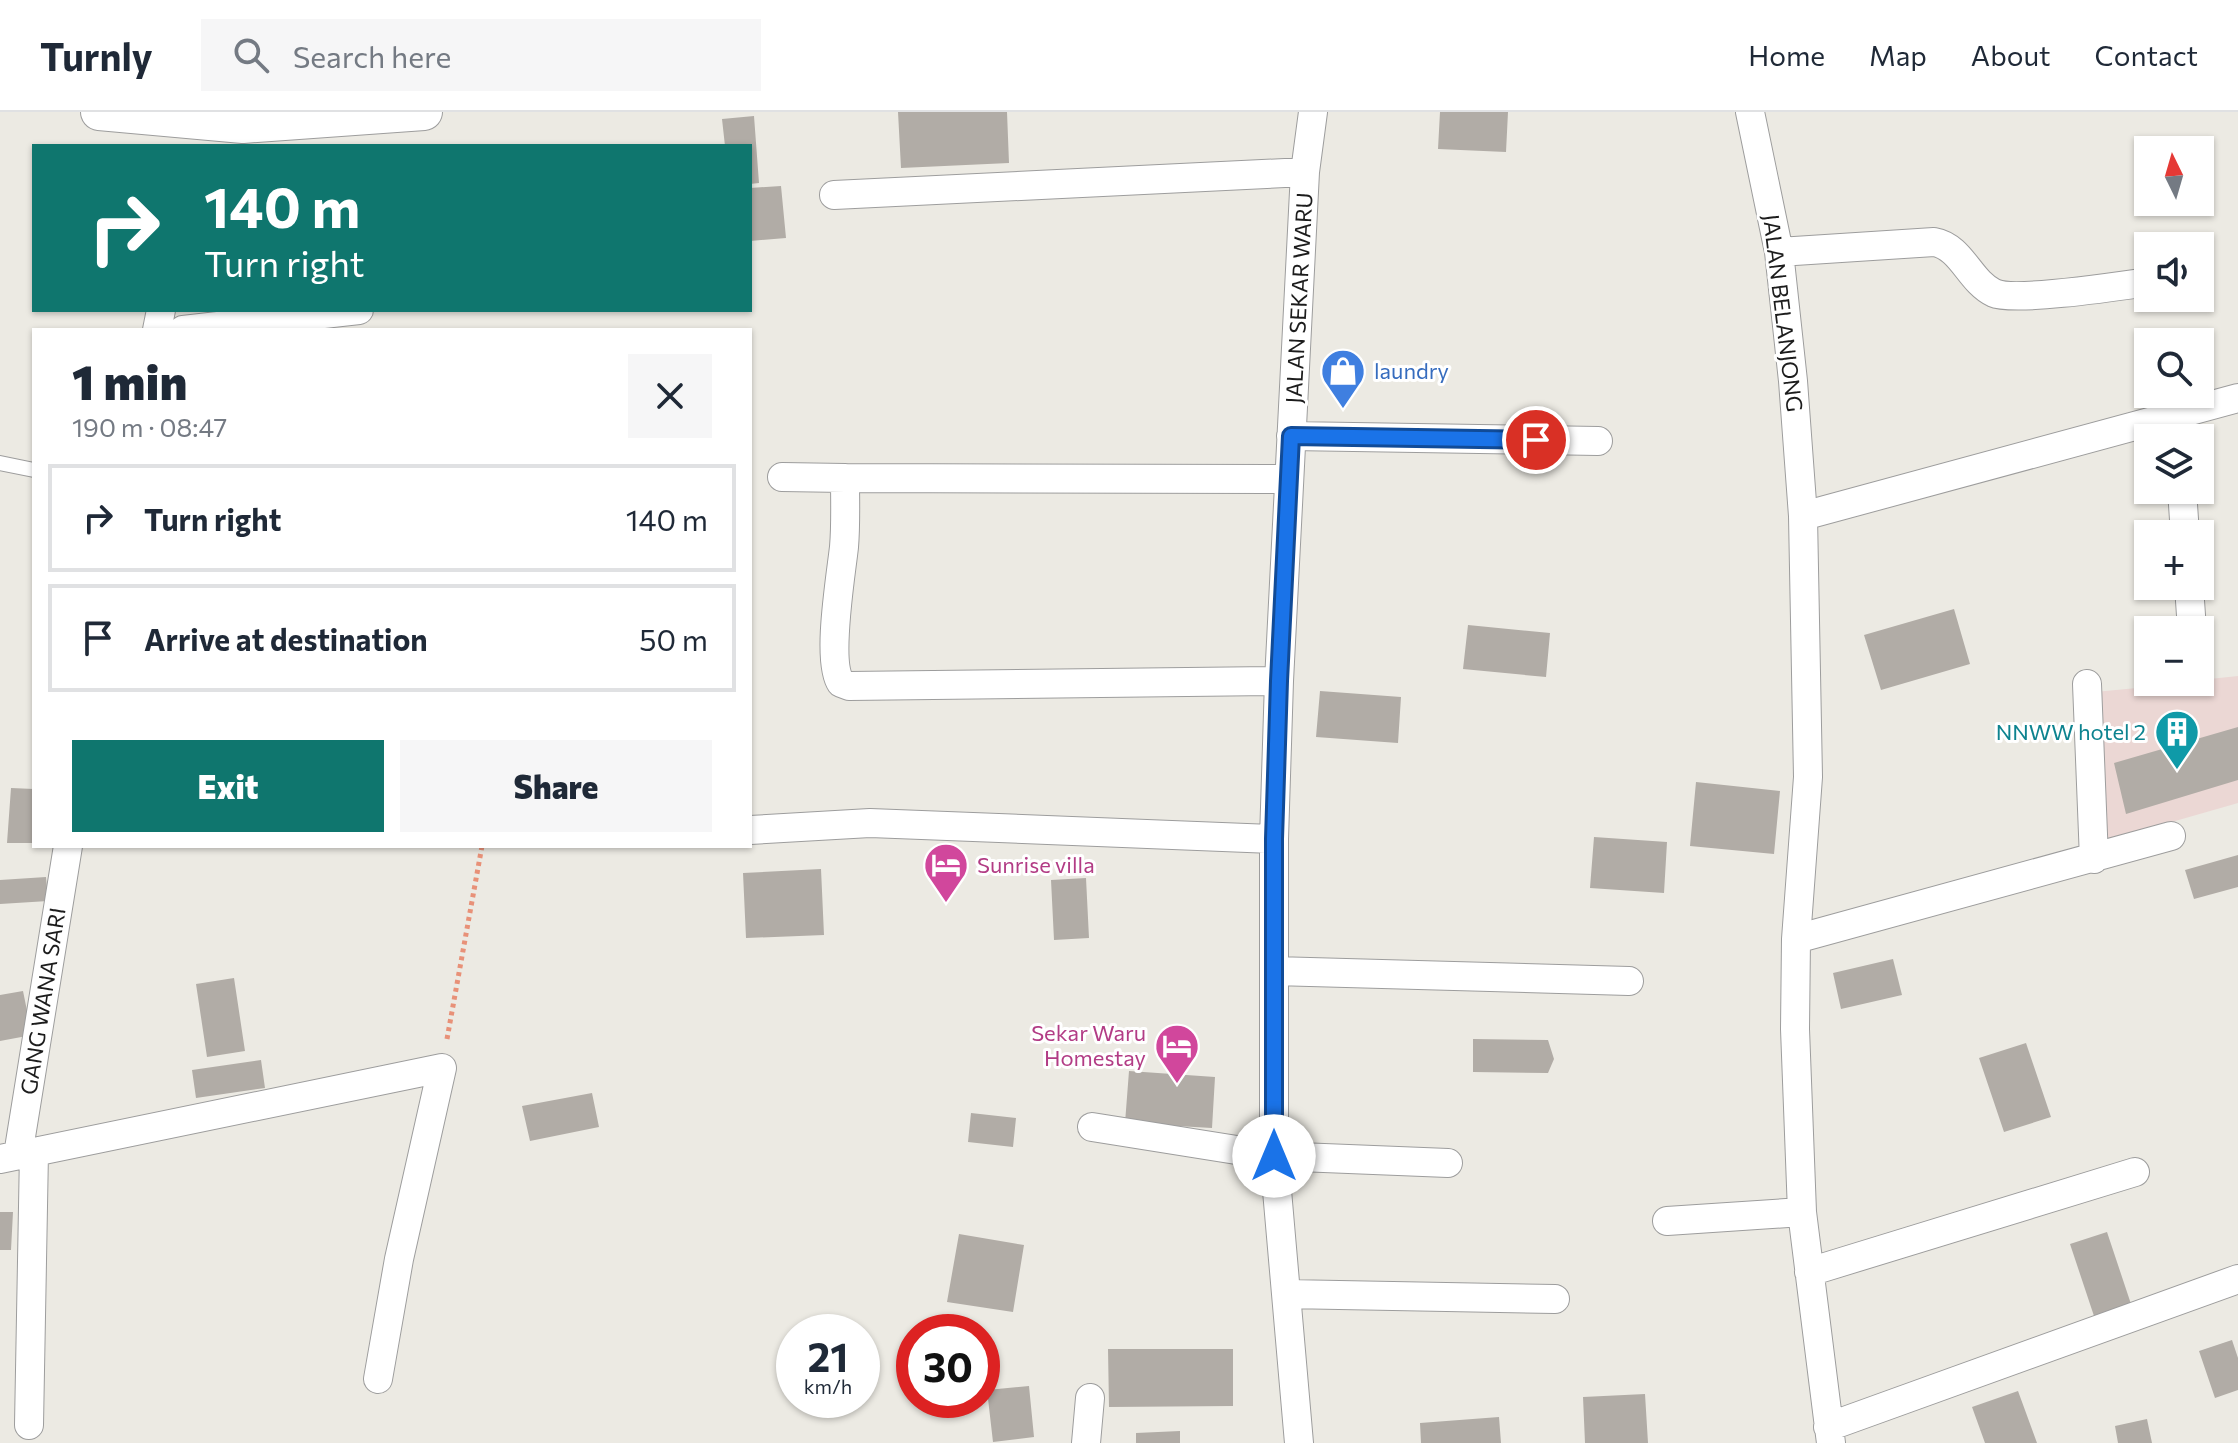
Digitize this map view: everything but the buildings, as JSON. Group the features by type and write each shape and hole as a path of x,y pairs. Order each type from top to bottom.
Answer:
{"street":[{"path":"99,112 200,134 244,118 424,112"},
{"name":"JALAN SEKAR WARU","path":"1299,1443 1274,1156 1274,839 1305,172 1313,112"},
{"name":"JALAN BELANJONG","path":"1750,112 1779,252 1803,516 1808,777 1796,939 1795,1029 1802,1212 1830,1435"},
{"path":"834,195 1305,172"},
{"path":"1779,252 1934,242 1943,243 1974,278 2001,295 2029,295 2134,284"},
{"path":"201,328 341,312"},
{"path":"2182,424 2238,398"},
{"path":"1291,436 1598,441"},
{"path":"1803,516 2134,437"},
{"path":"782,477 1289,479"},
{"path":"845,478 835,671 841,683 849,686 1279,681"},
{"path":"2087,684 2094,859"},
{"path":"752,830 870,823 1274,839"},
{"path":"1796,939 2171,836"},
{"name":"GANG WANA SARI","path":"29,1425 17,1155 68,848"},
{"path":"1274,971 1629,981"},
{"path":"17,1155 442,1068 399,1259 378,1379"},
{"path":"1092,1127 1274,1156 1448,1163"},
{"path":"1809,1272 2135,1172"},
{"path":"1667,1221 1802,1212"},
{"path":"1830,1435 2238,1279"},
{"path":"1286,1294 1555,1299"},
{"path":"1086,1443 1090,1398"}],"lane":[{"path":"0,463 32,470"}],"path":[{"path":"442,1068 482,848"}],"shaded area":[{"path":"2238,676 2238,803 2102,842 2095,692 2134,688 2134,696 2214,696 2214,679"}],"place":[{"name":"laundry","path":"1343,410"},
{"name":"NNWW hotel 2","path":"2177,771"},
{"name":"Sunrise villa","path":"946,904"},
{"name":"Sekar Waru Homestay","path":"1177,1085"}],"route":[{"path":"1274,1156 1274,839 1291,436 1536,440"}]}
